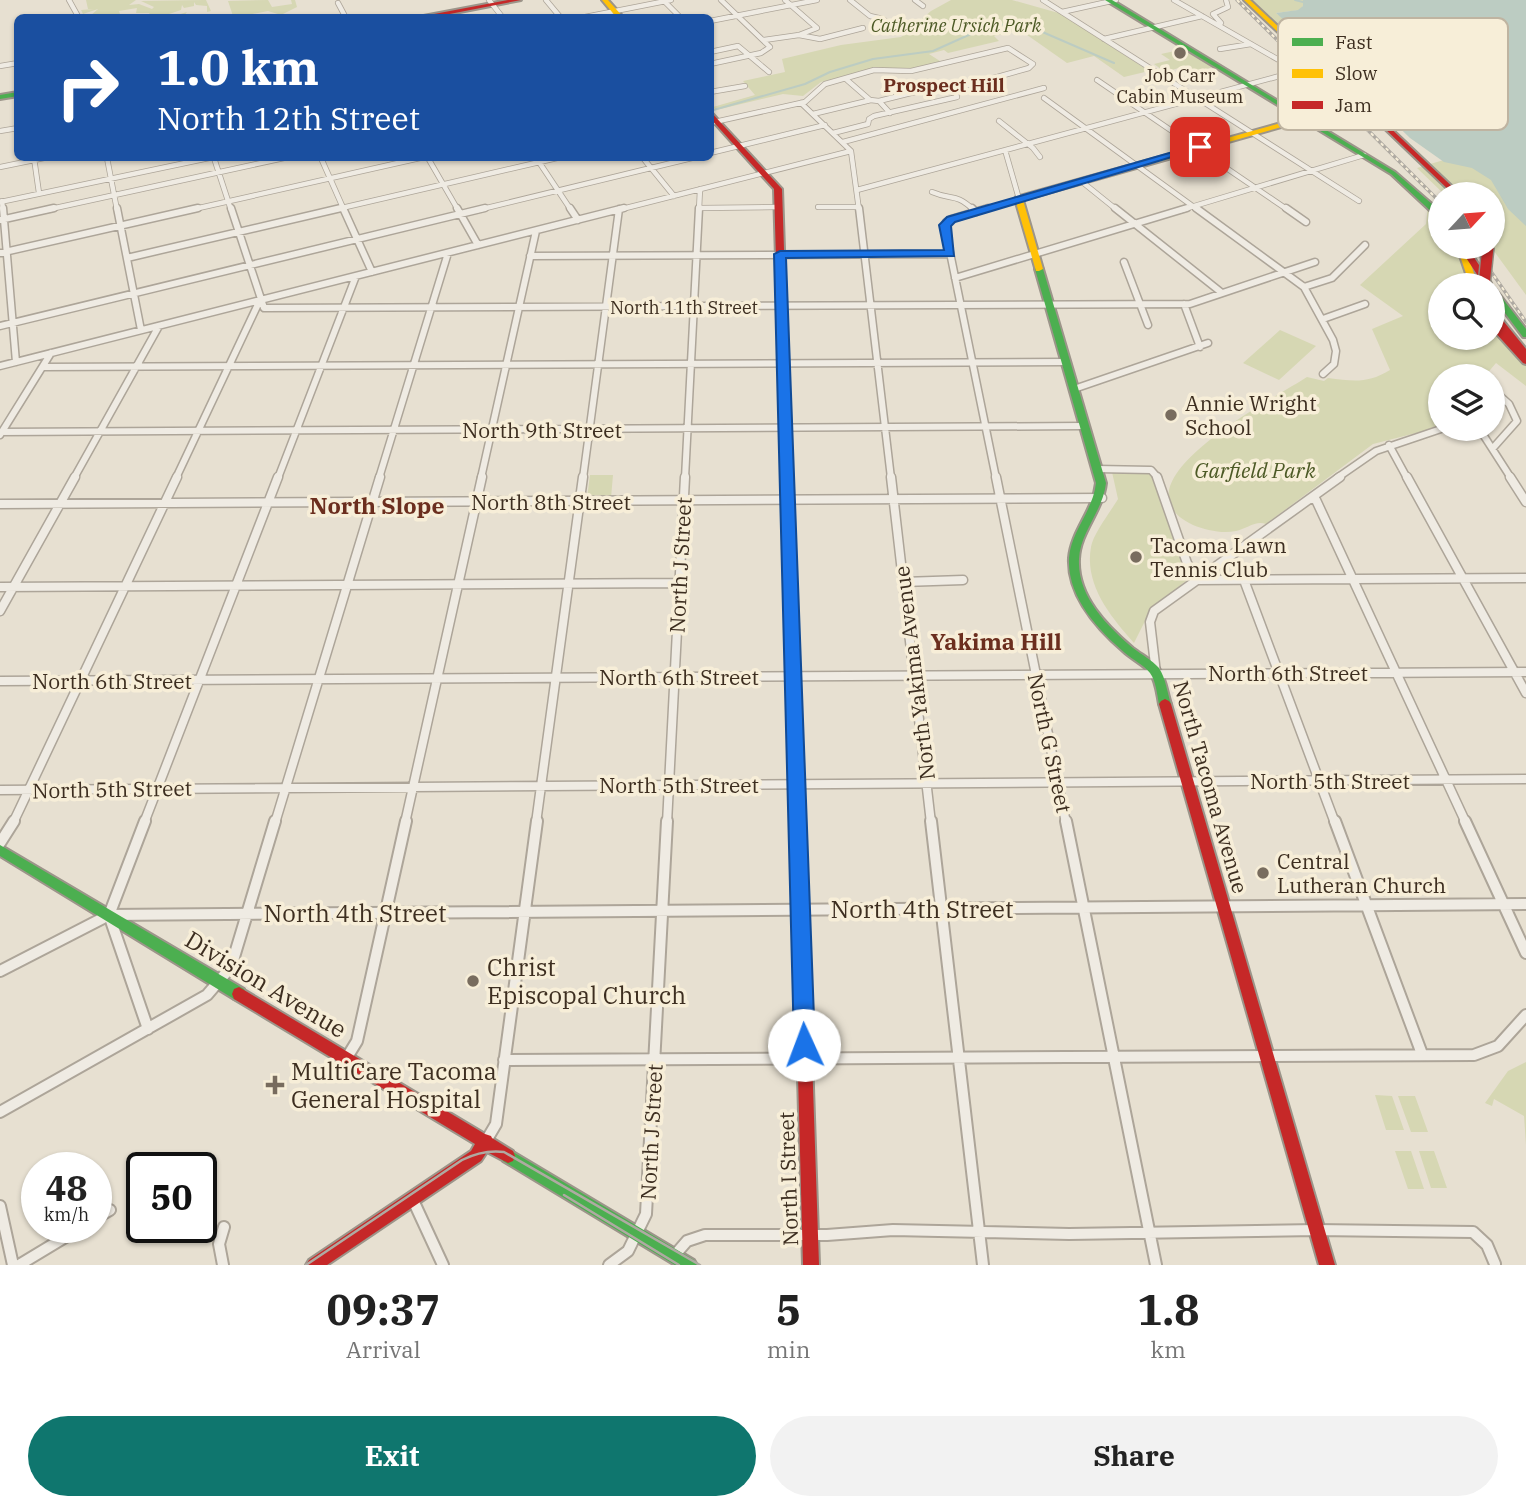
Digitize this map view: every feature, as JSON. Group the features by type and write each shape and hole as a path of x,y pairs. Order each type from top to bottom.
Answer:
{"main road":[{"path":"450,14 491,2 518,0"},
{"path":"1111,0 1278,103"},
{"path":"1247,0 1278,29"},
{"path":"714,119 765,173"},
{"path":"1102,498 1097,469 1019,199 1278,125"},
{"path":"1323,130 1403,181 1428,204"},
{"path":"1389,130 1444,182"},
{"name":"North I Street","path":"765,173 777,188 780,254 811,1265"},
{"path":"1505,308 1526,335"},
{"path":"1505,329 1526,354"},
{"path":"1505,338 1526,361"},
{"name":"North Tacoma Avenue","path":"1102,498 1074,552 1078,585 1087,605 1102,625 1156,673 1327,1265"},
{"name":"Division Avenue","path":"0,849 689,1265"},
{"path":"314,1265 476,1156 486,1141"}],"street":[{"path":"546,0 558,14"},
{"path":"595,14 671,0"},
{"path":"714,63 750,56 769,48 764,40 721,0"},
{"path":"764,40 799,35 817,28 785,0"},
{"path":"714,20 817,0"},
{"path":"850,0 870,16 883,19 894,28"},
{"path":"915,0 923,6"},
{"path":"1043,0 1359,201"},
{"path":"1062,12 1111,0"},
{"path":"1174,0 1278,60"},
{"path":"664,1 677,14"},
{"path":"1223,28 1213,14 1228,7 1228,2"},
{"path":"338,3 344,14"},
{"path":"1104,39 1202,16"},
{"path":"799,35 820,38 863,28"},
{"path":"1220,49 1251,44"},
{"path":"714,50 738,46 769,72"},
{"path":"714,119 801,103 811,99 823,85 874,70 911,71 1008,48 1023,56 1032,66 958,88 955,92 958,96 870,118 868,124 833,133"},
{"path":"857,190 1278,77"},
{"path":"847,80 871,100"},
{"path":"1097,80 1306,222"},
{"path":"714,91 745,86"},
{"path":"843,142 1044,88"},
{"path":"813,114 927,89"},
{"path":"1044,98 1304,287 1323,319 1336,351 1334,364 1323,374"},
{"path":"879,101 890,113"},
{"path":"940,101 953,112"},
{"path":"0,366 851,151 801,103"},
{"path":"999,121 1029,144 1040,157"},
{"path":"714,152 825,125"},
{"path":"932,192 941,196 959,197 976,212 1019,199 1005,150"},
{"name":"North Yakima Avenue","path":"851,151 886,428 983,1265"},
{"path":"956,278 1364,155"},
{"path":"0,167 26,161"},
{"path":"34,161 39,193"},
{"path":"107,161 141,330"},
{"path":"16,362 3,252 1,201 180,161"},
{"path":"0,843 8,834 260,300 212,161"},
{"path":"2,219 270,161"},
{"path":"322,161 372,272"},
{"path":"3,252 406,161"},
{"path":"430,161 478,245"},
{"path":"127,258 533,161"},
{"path":"538,161 578,220"},
{"path":"646,161 674,196"},
{"path":"0,326 678,161"},
{"path":"1082,181 1222,293"},
{"name":"North J Street","path":"638,1234 646,1214 700,189"},
{"path":"700,208 778,207"},
{"path":"818,207 859,207"},
{"path":"486,1141 496,1124 619,209"},
{"name":"North G Street","path":"976,212 946,222 950,254 1156,1265"},
{"path":"346,1059 357,1041 536,230"},
{"path":"1304,287 1332,278 1365,245"},
{"path":"0,1112 207,995 231,967 447,253"},
{"path":"530,256 950,254"},
{"path":"1124,262 1148,326"},
{"name":"North 11th Street","path":"260,300 264,308 270,309 1184,304 1315,262"},
{"path":"148,1029 109,915 356,276"},
{"path":"0,288 9,286"},
{"path":"1184,304 1200,347"},
{"path":"1323,319 1365,304"},
{"path":"0,611 159,326"},
{"path":"1074,389 1208,343"},
{"path":"1,433 51,353"},
{"path":"43,367 1066,362"},
{"path":"1505,400 1517,421 1505,434"},
{"name":"North 9th Street","path":"1,433 1084,426"},
{"path":"1156,673 1151,616 1162,603 1376,451 1389,444 1428,433"},
{"path":"1488,441 1526,502"},
{"path":"1493,448 1499,441"},
{"path":"1389,444 1526,693"},
{"path":"1097,469 1152,470 1156,473 1187,564 1197,580"},
{"name":"North 8th Street","path":"0,504 1102,498"},
{"path":"1312,498 1316,500 1526,953"},
{"path":"1197,580 1526,578"},
{"path":"903,582 963,580"},
{"path":"1244,580 1422,1054"},
{"path":"0,587 679,583"},
{"name":"North 6th Street","path":"0,681 1526,672"},
{"name":"North 5th Street","path":"0,790 1526,779"},
{"name":"North 4th Street","path":"109,915 1526,904"},
{"path":"0,971 109,915"},
{"path":"504,1060 1490,1053 1506,1041 1526,1015"},
{"path":"412,1198 443,1265"},
{"path":"0,1206 13,1265"},
{"path":"223,1265 219,1244 224,1227"},
{"path":"674,1256 696,1235 811,1235 893,1230 1150,1233 1317,1230 1473,1232 1487,1245 1496,1265"},
{"path":"609,1265 628,1251 638,1234"},
{"path":"19,1265 55,1243"}],"green space":[{"path":"86,0 136,0 129,5 139,4 152,9 154,7 141,1 206,0 211,11 207,12 207,6 196,5 194,2 194,6 184,8 182,5 181,10 169,14 136,13 137,8 119,11 120,14 92,14 98,9 83,14 81,10 94,9 88,9"},
{"path":"268,0 272,7 292,4 291,0 295,0 297,7 283,14 268,11 232,14 228,1"},
{"name":"Catherine Ursich Park","path":"951,0 1012,0 1062,14 1149,71 1124,77 1094,56 1067,63 1020,30 994,36 999,41 948,53 944,50 929,54 943,63 913,71 884,68 857,73 821,82 803,96 783,94 716,110 714,108 755,95 743,81 785,72 782,59 841,45 901,37 931,11"},
{"path":"1251,0 1303,0 1300,10 1276,13 1282,18 1278,18 1278,27"},
{"path":"1184,49 1214,67 1190,73 1182,67 1165,72 1154,64 1170,60 1161,54"},
{"path":"1477,150 1505,182 1432,182 1417,168"},
{"path":"1505,183 1526,207 1526,295 1500,259 1505,259"},
{"name":"Garfield Park","path":"1428,206 1428,259 1463,259 1468,273 1428,273 1428,350 1505,350 1505,342 1526,364 1526,386 1505,370 1505,364 1428,364 1428,429 1373,444 1266,524 1259,523 1236,531 1209,530 1193,525 1172,508 1170,487 1183,465 1206,443 1264,403 1307,377 1324,381 1328,378 1360,380 1374,378 1390,370 1372,329 1403,316 1360,285 1426,224"},
{"path":"1280,330 1316,346 1279,380 1243,363"},
{"name":"Tacoma Lawn Tennis Club","path":"1112,472 1152,472 1188,579 1150,611 1134,643 1101,600 1095,587 1090,561 1092,542 1118,499"},
{"path":"590,475 613,475 611,498 587,498"},
{"path":"1526,1062 1526,1145 1524,1116 1494,1099 1492,1106 1485,1103 1508,1071"},
{"path":"1375,1095 1392,1096 1404,1130 1386,1130"},
{"path":"1398,1096 1415,1096 1428,1132 1411,1132"},
{"path":"1395,1151 1411,1151 1424,1189 1408,1189"},
{"path":"1419,1151 1434,1151 1447,1188 1431,1188"}],"shaded area":[{"path":"1303,0 1526,0 1526,226 1505,204 1505,182 1492,182 1472,168 1444,162 1402,130 1508,130 1508,18 1282,18 1276,13 1298,10 1303,6"}],"waterway":[{"path":"1295,0 1303,2"},
{"path":"714,110 805,84 830,72 873,59 933,51 991,25 1024,24 1114,63"}],"tram line":[{"path":"306,1265 462,1160 493,1151 504,1152 700,1265"},
{"path":"564,1195 679,1265"}],"railway":[{"path":"1237,0 1278,41"},
{"path":"1368,130 1428,190"},
{"path":"1482,259 1526,322"}],"traffic: fast":[{"path":"1108,0 1278,103"},
{"path":"0,97 14,95"},
{"path":"1322,130 1393,173 1428,204"},
{"path":"1039,269 1101,483 1097,503 1076,548 1074,572 1091,611 1121,643 1156,673 1165,704"},
{"path":"1505,308 1526,335"},
{"path":"0,850 239,994"},
{"path":"508,1156 689,1265"}],"traffic: slow":[{"path":"605,0 617,14"},
{"path":"1247,0 1278,29"},
{"path":"1039,269 1019,199 1278,126"},
{"path":"1465,259 1470,273"},
{"path":"792,640 803,999"}],"traffic: jam":[{"path":"439,14 518,0"},
{"path":"714,117 778,189 792,640"},
{"path":"1389,130 1444,182"},
{"path":"1471,259 1480,273"},
{"path":"1485,273 1487,259"},
{"path":"1505,329 1526,354"},
{"path":"1505,338 1526,361"},
{"path":"1165,704 1327,1265"},
{"path":"239,994 508,1156"},
{"path":"803,999 811,1265"},
{"path":"314,1265 476,1156 486,1141"}],"place":[{"name":"Job Carr Cabin Museum","path":"1180,53"},
{"name":"Annie Wright School","path":"1171,415"},
{"name":"Tacoma Lawn Tennis Club","path":"1136,557"},
{"name":"Central Lutheran Church","path":"1263,873"},
{"name":"Christ Episcopal Church","path":"473,981"},
{"name":"MultiCare Tacoma General Hospital","path":"275,1085"}],"district":[{"name":"Prospect Hill","path":"944,85"},
{"name":"North Slope","path":"377,505"},
{"name":"Yakima Hill","path":"996,641"}],"route":[{"path":"804,1045 780,254 950,254 945,225 951,219 1200,147"}]}
